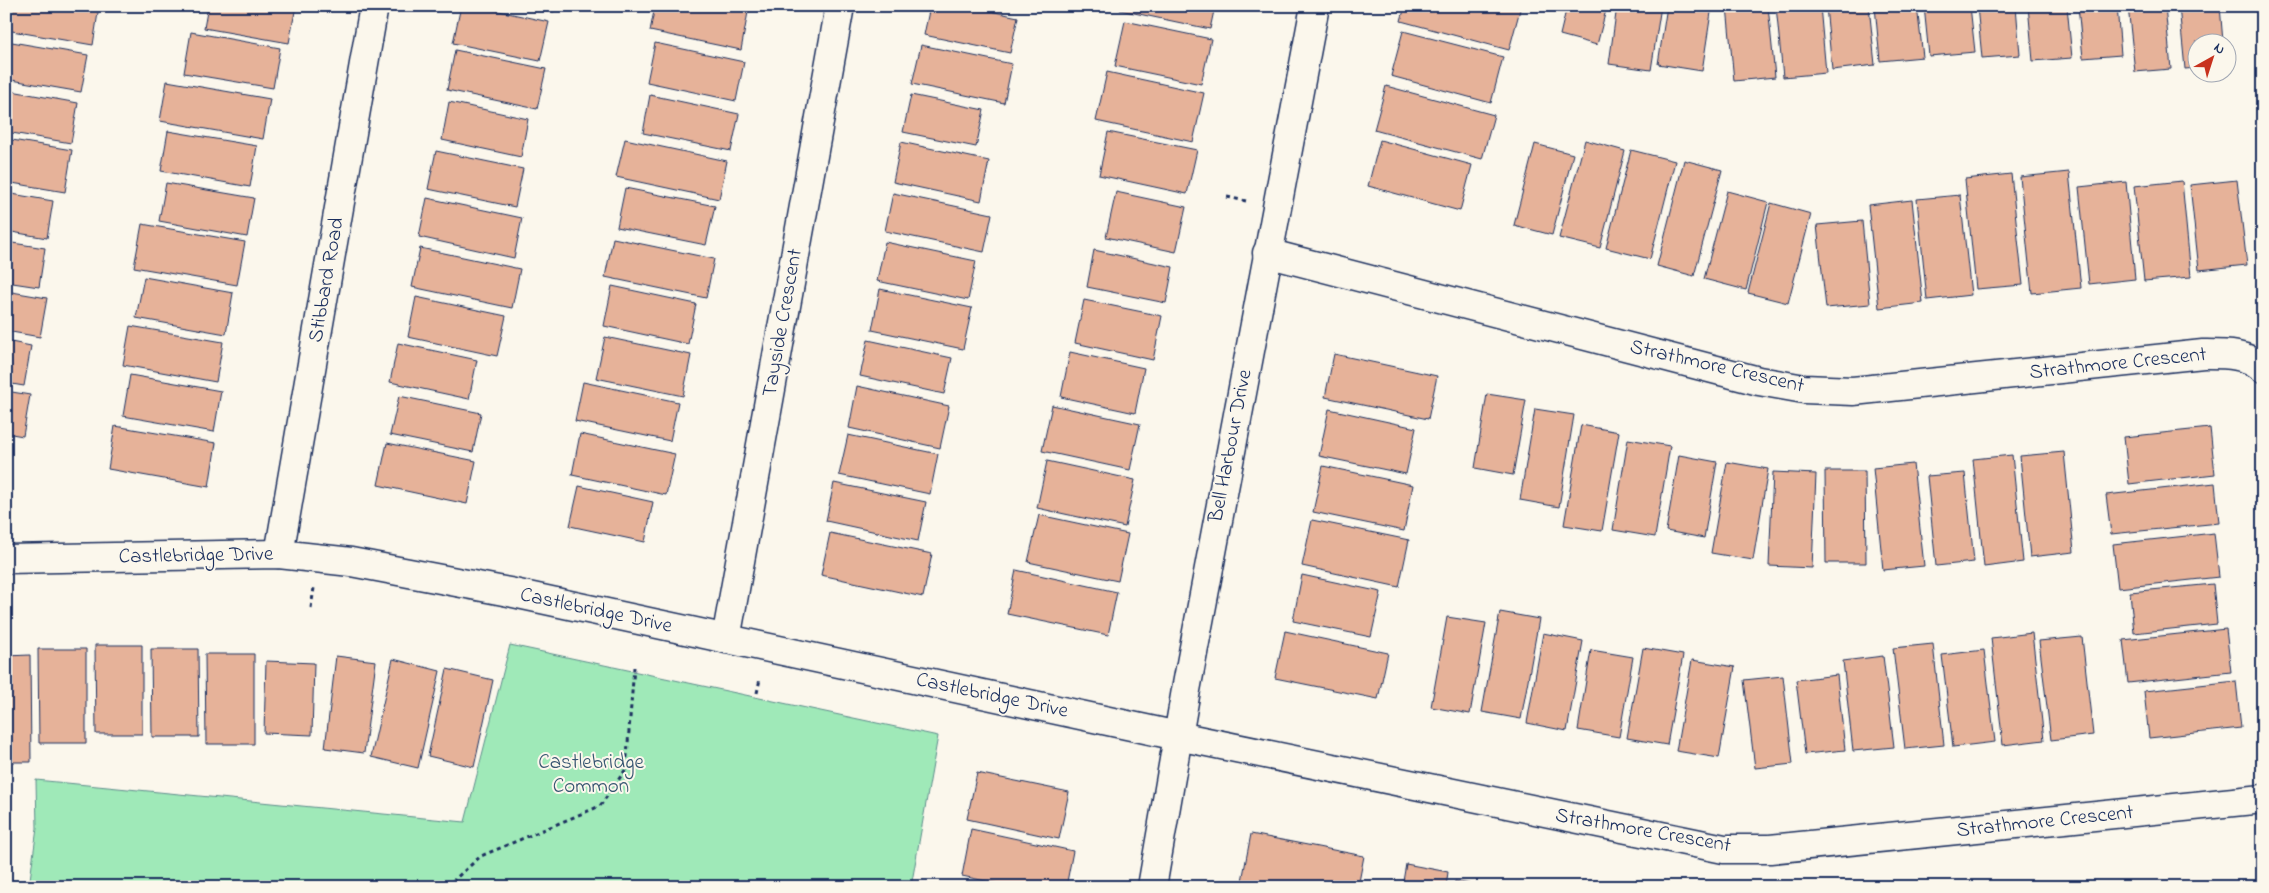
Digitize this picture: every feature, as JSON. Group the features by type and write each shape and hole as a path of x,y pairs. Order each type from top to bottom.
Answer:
{"street":[{"name":"Stibbard Road","path":"280,554 374,6"},
{"name":"Tayside Crescent","path":"726,639 840,6"},
{"name":"Bell Harbour Drive","path":"1152,887 1267,253 1315,6"},
{"name":"Strathmore Crescent","path":"1267,253 1759,381 1804,389 1853,391 1910,386 2203,354 2235,354 2256,361 2263,368"},
{"name":"Castlebridge Drive","path":"6,559 280,554 360,563 509,592 1178,736"},
{"name":"Strathmore Crescent","path":"1178,736 1724,849 1770,849 2263,799"}],"path":[{"path":"1227,196 1249,202"},
{"path":"310,608 314,588"},
{"path":"446,887 481,856 600,806 626,769 634,667"},
{"path":"757,693 761,673"}],"green space":[{"name":"Castlebridge Common","path":"510,645 938,736 911,887 29,887 37,828 36,780 465,822"}],"building":[{"path":"6,6 99,6 93,45 6,30"},
{"path":"208,6 296,6 289,43 204,28"},
{"path":"461,6 476,6 549,22 540,61 453,43"},
{"path":"526,6 555,6 554,12"},
{"path":"655,6 722,6 748,12 741,50 650,31"},
{"path":"930,6 967,6 1018,17 1010,53 924,35"},
{"path":"1120,6 1215,6 1210,29 1120,10"},
{"path":"1405,6 1521,6 1509,50 1401,21"},
{"path":"1567,6 1607,6 1597,45 1560,35"},
{"path":"1617,6 1661,6 1651,70 1609,64"},
{"path":"1667,6 1712,6 1702,71 1658,64"},
{"path":"1727,6 1768,6 1775,77 1734,81"},
{"path":"1776,6 1820,6 1826,73 1783,77"},
{"path":"1826,6 1869,6 1875,65 1832,70"},
{"path":"1875,6 1917,6 1923,57 1880,61"},
{"path":"1924,6 1970,6 1975,52 1929,56"},
{"path":"1977,6 2016,6 2020,55 1982,58"},
{"path":"2028,6 2067,6 2072,58 2033,61"},
{"path":"2078,6 2117,6 2121,55 2083,58"},
{"path":"2128,6 2165,6 2171,69 2135,72"},
{"path":"2179,6 2220,6 2222,32 2186,32 2185,69"},
{"path":"1125,21 1211,39 1201,84 1115,66"},
{"path":"1403,31 1503,57 1491,103 1391,76"},
{"path":"191,32 280,48 273,88 184,73"},
{"path":"6,41 88,55 81,92 6,79"},
{"path":"655,43 744,62 736,101 647,82"},
{"path":"921,45 1012,64 1004,103 912,84"},
{"path":"455,50 546,69 537,109 447,90"},
{"path":"1107,72 1204,93 1193,142 1096,121"},
{"path":"167,81 270,99 263,139 160,121"},
{"path":"1386,86 1494,115 1482,159 1374,130"},
{"path":"6,90 78,103 71,143 6,132"},
{"path":"650,95 739,114 731,151 643,133"},
{"path":"911,95 984,110 976,147 903,132"},
{"path":"449,102 528,119 521,157 442,140"},
{"path":"168,131 257,146 250,187 161,171"},
{"path":"1108,132 1197,150 1187,194 1099,175"},
{"path":"6,139 72,150 65,192 6,182"},
{"path":"625,139 727,161 719,199 616,177"},
{"path":"1380,140 1472,165 1460,211 1368,186"},
{"path":"1585,140 1625,151 1600,248 1559,238"},
{"path":"901,142 989,161 981,201 893,182"},
{"path":"1535,144 1573,154 1552,235 1514,225"},
{"path":"1631,150 1675,161 1650,259 1606,248"},
{"path":"436,151 523,169 515,207 428,189"},
{"path":"1684,160 1722,170 1694,276 1657,266"},
{"path":"2069,172 2081,288 2032,293 2020,177"},
{"path":"2011,174 2023,285 1976,289 1965,179"},
{"path":"2237,180 2247,265 2199,270 2190,185"},
{"path":"2182,181 2191,277 2144,281 2134,186"},
{"path":"2126,182 2135,279 2089,284 2079,187"},
{"path":"166,183 254,198 247,237 159,221"},
{"path":"625,188 715,206 706,245 617,227"},
{"path":"1727,191 1768,202 1746,290 1704,279"},
{"path":"1116,192 1186,207 1176,252 1106,237"},
{"path":"6,193 53,201 47,238 6,231"},
{"path":"893,193 992,214 984,252 885,231"},
{"path":"1960,195 1971,295 1927,300 1917,199"},
{"path":"427,198 522,218 514,258 419,237"},
{"path":"1912,200 1923,303 1879,308 1868,205"},
{"path":"1771,203 1811,214 1788,303 1748,293"},
{"path":"1862,221 1870,304 1826,308 1817,225"},
{"path":"142,224 245,242 237,285 134,267"},
{"path":"613,238 714,259 706,298 605,277"},
{"path":"6,242 45,248 39,287 6,282"},
{"path":"885,242 976,261 968,300 877,281"},
{"path":"420,248 520,269 512,308 412,287"},
{"path":"1094,250 1173,267 1166,303 1087,287"},
{"path":"144,277 233,293 226,334 136,318"},
{"path":"612,286 696,304 688,344 604,326"},
{"path":"880,289 972,308 963,349 872,330"},
{"path":"6,291 47,298 40,337 6,331"},
{"path":"416,297 506,316 497,356 408,337"},
{"path":"1084,300 1162,316 1153,360 1075,343"},
{"path":"130,326 223,342 216,382 123,365"},
{"path":"605,337 691,355 683,396 596,378"},
{"path":"868,340 952,358 944,394 860,376"},
{"path":"6,341 31,346 24,386 6,383"},
{"path":"398,343 477,360 469,399 390,382"},
{"path":"1070,352 1144,368 1135,413 1061,397"},
{"path":"1334,354 1437,376 1428,419 1325,397"},
{"path":"130,375 221,391 214,432 123,416"},
{"path":"583,382 678,402 670,441 575,421"},
{"path":"857,386 949,406 940,448 849,428"},
{"path":"6,391 30,395 23,436 6,433"},
{"path":"1487,394 1526,400 1513,475 1475,468"},
{"path":"399,396 481,413 473,452 390,435"},
{"path":"1052,405 1140,424 1130,470 1042,451"},
{"path":"1329,409 1416,428 1406,474 1319,456"},
{"path":"1535,409 1574,415 1559,507 1520,500"},
{"path":"1581,425 1619,432 1602,531 1564,525"},
{"path":"115,426 216,443 209,487 108,469"},
{"path":"2210,428 2215,474 2129,484 2124,437"},
{"path":"580,434 675,454 666,495 572,475"},
{"path":"848,435 938,454 930,494 839,475"},
{"path":"1628,439 1670,446 1655,537 1613,530"},
{"path":"387,443 476,461 467,504 378,485"},
{"path":"2064,452 2074,552 2030,557 2020,456"},
{"path":"1679,455 1717,462 1704,538 1666,531"},
{"path":"2012,455 2023,562 1984,567 1973,459"},
{"path":"1047,461 1135,480 1125,527 1037,508"},
{"path":"1727,462 1768,469 1753,560 1711,553"},
{"path":"1913,464 1924,566 1883,570 1873,468"},
{"path":"1323,466 1413,485 1404,531 1313,512"},
{"path":"1825,471 1865,471 1866,563 1826,563"},
{"path":"1773,472 1816,474 1812,568 1769,566"},
{"path":"1965,473 1974,562 1936,566 1927,476"},
{"path":"834,483 926,502 918,541 826,521"},
{"path":"2215,483 2219,523 2111,534 2106,495"},
{"path":"579,486 653,502 645,542 570,526"},
{"path":"1039,515 1128,534 1118,581 1028,562"},
{"path":"1312,520 1409,540 1399,587 1302,566"},
{"path":"830,533 932,554 923,597 821,575"},
{"path":"2214,533 2219,577 2118,588 2113,544"},
{"path":"1016,570 1117,592 1108,635 1007,614"},
{"path":"1302,575 1381,592 1371,637 1293,621"},
{"path":"2213,584 2217,624 2134,633 2130,592"},
{"path":"1500,612 1539,619 1521,719 1482,712"},
{"path":"1447,617 1486,623 1470,714 1431,707"},
{"path":"2226,629 2231,672 2128,683 2123,640"},
{"path":"1285,631 1388,653 1378,699 1275,678"},
{"path":"1543,633 1583,641 1567,731 1527,723"},
{"path":"2032,633 2044,740 2003,745 1991,638"},
{"path":"2082,637 2093,735 2051,740 2039,641"},
{"path":"1933,644 1944,745 1905,749 1893,648"},
{"path":"95,645 142,645 142,734 96,734"},
{"path":"1643,648 1683,655 1667,745 1627,738"},
{"path":"38,649 86,649 86,743 39,743"},
{"path":"151,649 198,649 199,737 152,737"},
{"path":"1591,650 1633,657 1619,737 1578,730"},
{"path":"1984,650 1995,742 1953,747 1942,655"},
{"path":"205,654 254,654 254,744 206,744"},
{"path":"30,655 31,762 6,762 6,656"},
{"path":"336,656 376,661 364,753 325,748"},
{"path":"1883,656 1894,747 1853,751 1843,661"},
{"path":"393,659 440,671 418,768 371,757"},
{"path":"1692,660 1735,667 1719,758 1676,751"},
{"path":"266,661 314,663 312,735 264,733"},
{"path":"447,669 493,680 474,767 428,756"},
{"path":"1837,675 1845,750 1805,754 1796,680"},
{"path":"1783,676 1793,764 1755,768 1744,680"},
{"path":"2236,681 2241,728 2149,738 2144,691"},
{"path":"977,773 1069,792 1059,839 967,819"},
{"path":"971,829 1073,851 1066,887 1014,887 962,876"},
{"path":"1251,834 1364,856 1358,887 1272,887 1242,881"},
{"path":"1406,864 1448,872 1446,887 1402,887"},
{"path":"1455,881 1485,887 1454,887"}]}
